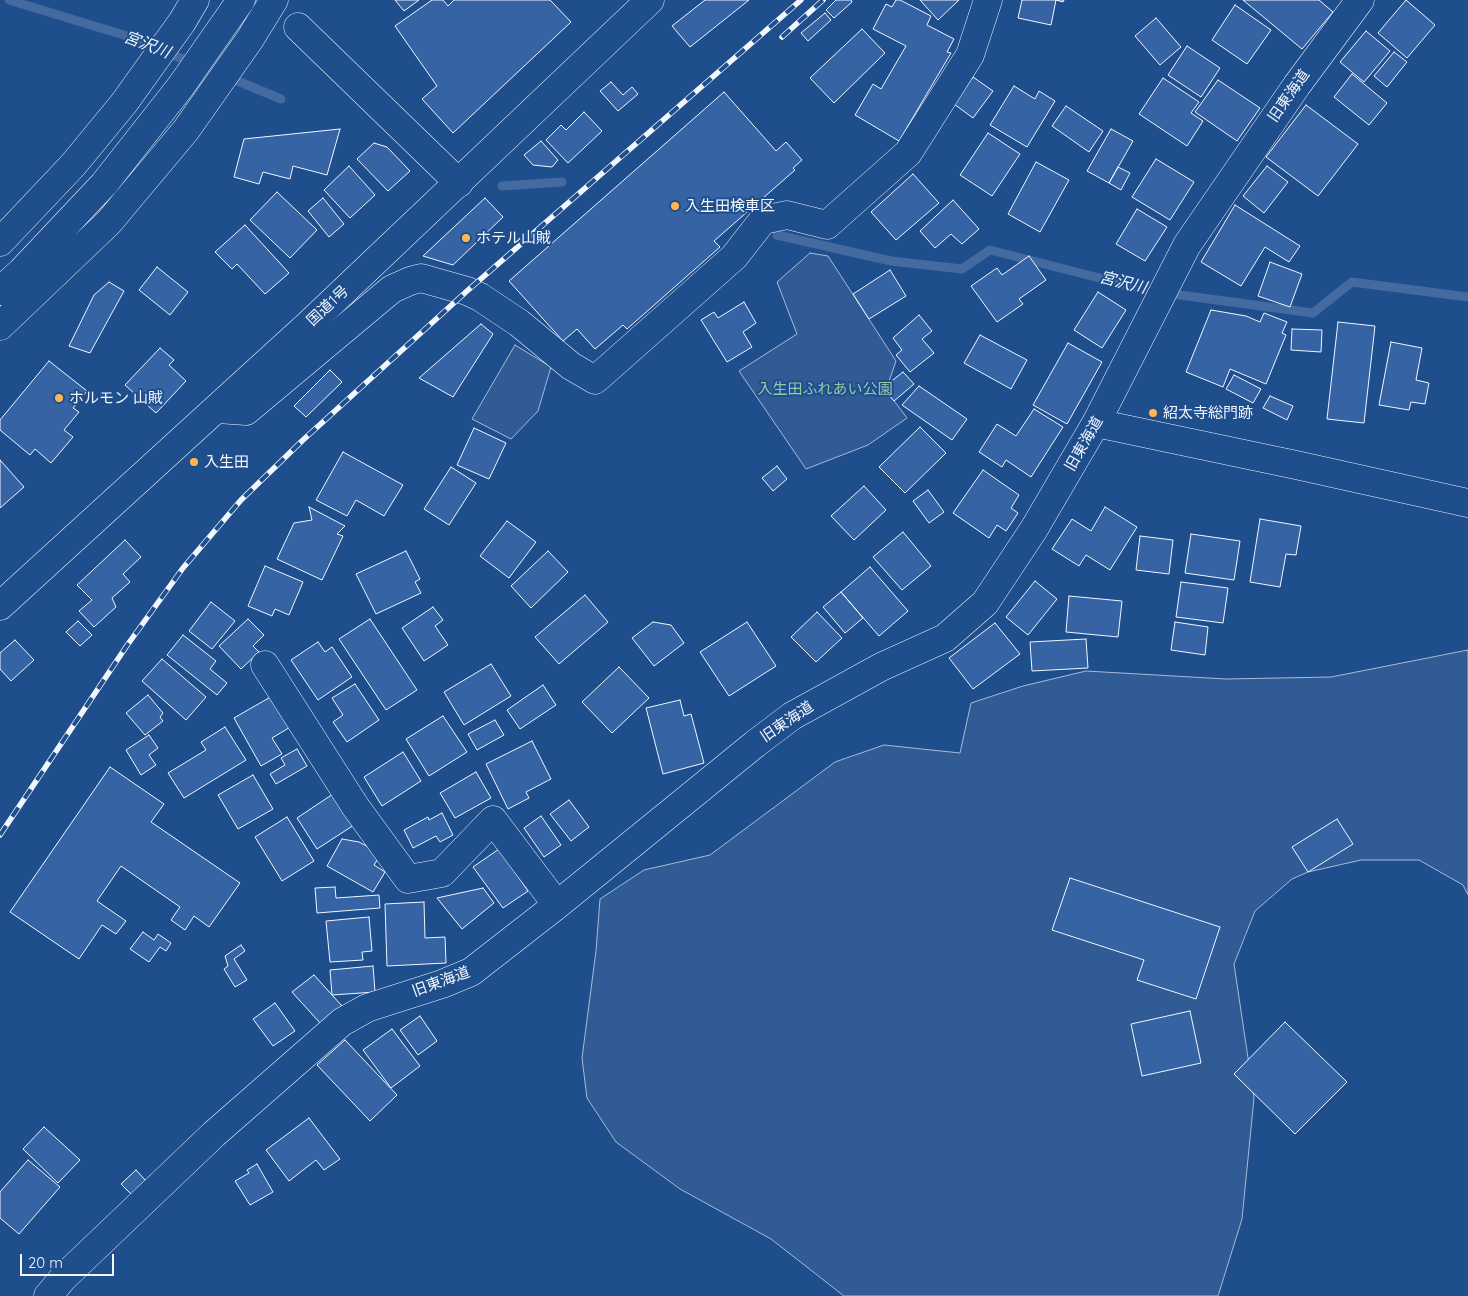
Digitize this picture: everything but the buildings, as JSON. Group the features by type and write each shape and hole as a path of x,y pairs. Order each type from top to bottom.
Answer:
{"main road":[{"path":"0,242 74,165 124,103 182,22 195,0"},
{"path":"0,291 21,272 104,184 181,86 241,0"},
{"path":"0,326 116,214 186,130 250,39 274,0"},
{"name":"国道1号","path":"0,606 218,409 459,183 650,0"},
{"path":"218,409 246,411 392,289 421,278 480,297 519,323 571,366 594,380 734,257 764,220 787,215 827,225 908,153 970,55 988,0"},
{"name":"旧東海道","path":"48,1296 63,1278 214,1134 342,1022 367,1008 442,984 471,972 792,716 880,666 945,638 985,603 1034,529 1096,423 1187,245 1296,84 1360,0"},
{"path":"298,28 459,183"},
{"path":"1096,423 1468,502"},
{"path":"265,665 355,806 408,879 442,873 493,820 557,905"}],"green space":[{"name":"入生田ふれあい公園","path":"810,253 828,256 896,361 886,390 907,418 868,445 806,469 739,371 797,334 777,282"},
{"path":"515,345 551,367 538,411 511,439 472,419"},
{"path":"1468,650 1468,895 1463,885 1419,860 1361,860 1308,872 1292,879 1255,911 1234,964 1254,1098 1242,1219 1218,1296 844,1296 771,1239 680,1189 616,1142 587,1098 582,1058 596,951 600,899 644,870 710,855 835,762 884,745 960,753 971,703 1023,686 1086,671 1226,679 1331,677"}],"waterway":[{"name":"宮沢川","path":"9,0 127,36 192,63"},
{"name":"宮沢川","path":"228,77 281,99"},
{"name":"宮沢川","path":"502,186 562,182"},
{"name":"宮沢川","path":"777,235 891,261 962,269 990,250 1150,291 1313,313 1352,282 1468,297"}],"railway":[{"path":"0,835 128,644 183,568 241,500 303,440 467,291 801,0"},
{"path":"782,37 823,0"}],"place":[{"name":"入生田検車区","path":"675,206"},
{"name":"ホテル山賊","path":"466,238"},
{"name":"ホルモン 山賊","path":"59,398"},
{"name":"紹太寺総門跡","path":"1153,413"},
{"name":"入生田","path":"194,462"}]}
